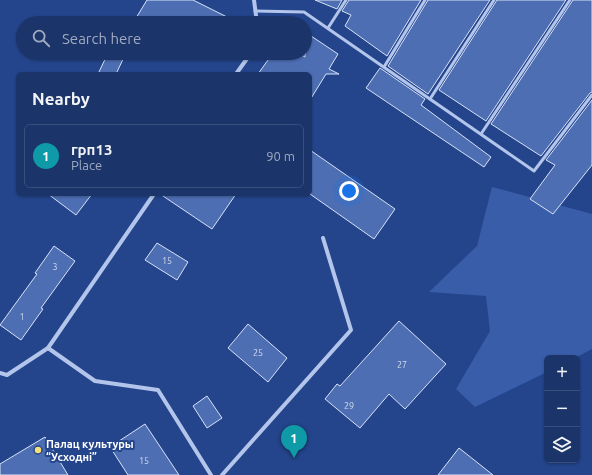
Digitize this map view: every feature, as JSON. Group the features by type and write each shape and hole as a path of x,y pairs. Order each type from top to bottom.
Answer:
{"street":[{"path":"254,0 256,16"},
{"path":"237,72 246,60"},
{"path":"0,373 7,375 48,348 153,196"},
{"path":"222,475 351,330 323,238"},
{"path":"48,348 95,381 158,390 210,475"}],"lane":[{"path":"328,28 346,0"},
{"path":"384,67 425,0"},
{"path":"430,99 494,0"},
{"path":"481,134 570,0"},
{"path":"255,11 304,12 310,16"},
{"path":"312,17 534,171 592,95"}],"shaded area":[{"path":"492,187 592,214 592,349 580,355 544,355 544,373 475,407 456,389 490,331 486,296 429,292 477,246"}],"building":[{"path":"147,0 193,0 225,16 137,16"},
{"path":"315,0 342,0 337,9"},
{"path":"349,0 421,0 387,56 345,26 351,15 342,11"},
{"path":"428,0 490,0 428,94 388,66"},
{"path":"497,0 566,0 486,121 439,90"},
{"path":"573,0 592,0 592,92 541,156 491,124"},
{"path":"312,37 338,54 329,69 339,74 326,74 312,97 312,72 259,72 268,60 312,60"},
{"path":"105,60 123,60 117,72 99,72"},
{"path":"380,68 425,99 421,105 491,157 484,167 366,88"},
{"path":"592,100 592,165 553,214 530,199 555,165 546,160"},
{"path":"312,151 395,209 374,239 312,195"},
{"path":"51,196 90,196 76,215"},
{"path":"163,196 235,196 212,229"},
{"path":"157,243 188,262 177,280 145,260"},
{"path":"54,246 75,261 41,308 43,309 21,340 0,325 37,274 35,273"},
{"path":"399,321 446,364 405,409 389,394 360,428 325,399 337,384 340,386"},
{"path":"248,324 287,358 268,382 228,348"},
{"path":"207,396 222,418 207,428 193,406"},
{"path":"145,424 179,475 128,475 110,447"},
{"name":"Палац культуры “Усходні”","path":"45,437 68,475 0,475 0,464"},
{"path":"459,448 493,475 438,475"}],"place":[{"name":"Палац культуры “Усходні”","path":"38,450"},
{"name":"грп13","path":"294,458"}]}
